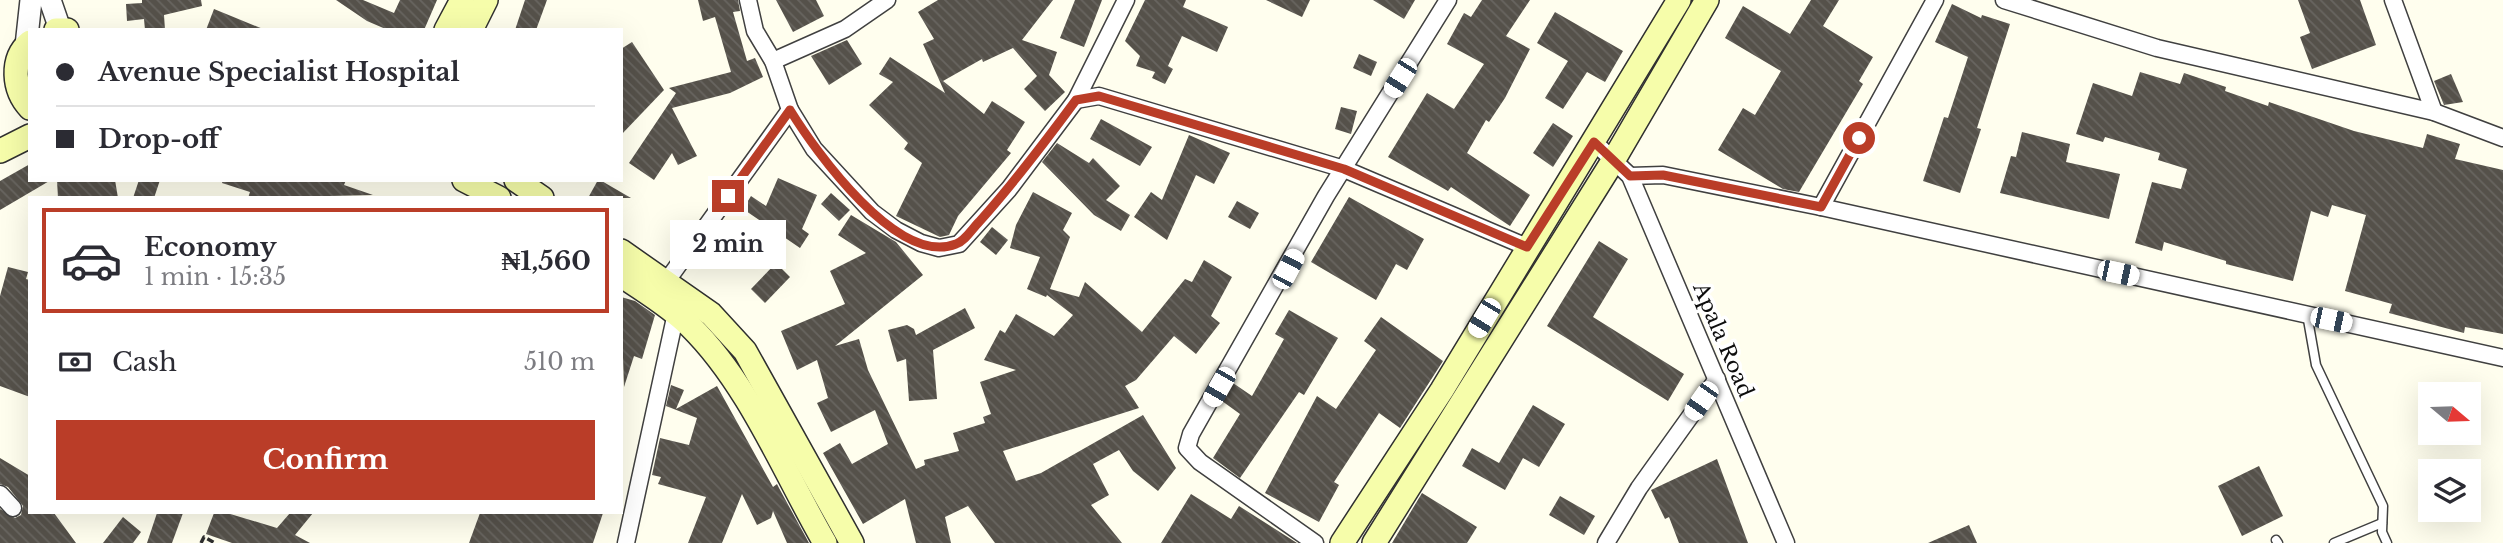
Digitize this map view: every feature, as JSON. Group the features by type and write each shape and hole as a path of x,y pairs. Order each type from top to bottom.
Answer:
{"main road":[{"path":"447,28 462,0"},
{"path":"472,28 486,0"},
{"path":"1342,543 1441,390 1679,0"},
{"path":"1374,543 1621,168 1707,0"},
{"path":"0,101 28,44"},
{"path":"15,74 17,89 28,105"},
{"path":"0,151 28,136"},
{"path":"468,182 495,196"},
{"path":"519,182 539,196"},
{"path":"623,252 710,314 745,351 852,543"},
{"path":"623,276 676,313 720,362 786,468 825,543"}],"street":[{"path":"29,28 31,0"},
{"path":"50,0 61,28"},
{"path":"748,0 755,31 773,61 790,110 814,149 872,212 921,243 939,248 959,243 1009,189 1076,100 1126,0"},
{"path":"773,61 845,29 887,0"},
{"path":"1315,543 1200,462 1187,448 1191,434 1344,169 1448,0"},
{"path":"1821,207 1935,0"},
{"path":"2004,0 2157,48 2434,112 2503,138"},
{"path":"2393,0 2434,112"},
{"path":"1076,100 1099,96 1344,169 1527,247"},
{"path":"666,282 790,110"},
{"path":"1594,142 1621,168 1821,207 2503,358"},
{"name":"Apala Road","path":"1621,168 1717,379 1787,543"},
{"path":"626,543 676,313"},
{"path":"1606,543 1639,488 1717,379"},
{"path":"0,494 13,508"}],"lane":[{"path":"2307,314 2316,365 2383,506 2382,532 2387,543"},
{"path":"2334,543 2382,523"}],"path":[{"path":"201,543 204,537 215,543"}],"building":[{"path":"142,0 201,0 202,6 164,15 165,28 145,28 144,19 127,21 126,4 142,3"},
{"path":"336,0 363,0 394,13 400,0 437,0 425,28 383,28 367,21"},
{"path":"525,0 547,0 537,28 516,28"},
{"path":"698,0 738,0 740,11 733,12 747,61 755,58 763,77 730,93 672,108 697,156 678,165 672,153 654,180 629,163 676,93 669,88 731,72 715,17 703,21"},
{"path":"776,0 816,0 824,16 793,32"},
{"path":"938,0 1053,0 1022,40 1057,52 1049,75 1065,92 1045,111 1024,89 1037,76 1013,48 983,62 982,59 943,81 984,114 992,101 1025,122 1007,150 1011,153 958,216 949,235 940,237 896,216 922,163 904,149 908,143 869,105 893,82 879,74 890,57 945,93 923,44 934,39 918,12"},
{"path":"1075,0 1102,0 1084,47 1060,38"},
{"path":"1145,0 1186,0 1183,7 1228,27 1217,52 1182,36 1168,66 1173,69 1165,84 1152,78 1155,72 1136,66 1140,56 1125,41"},
{"path":"1266,0 1310,0 1302,17"},
{"path":"1373,0 1415,0 1404,19"},
{"path":"1482,0 1530,0 1506,36 1530,49 1505,98 1489,122 1486,120 1467,153 1530,195 1510,226 1451,187 1448,191 1388,157 1427,93 1454,109 1484,64 1447,44 1464,13 1471,17"},
{"path":"1811,0 1839,0 1823,26 1873,57 1859,81 1863,84 1799,192 1783,189 1718,150 1743,108 1755,115 1781,71 1725,38 1743,6 1790,34"},
{"path":"2298,0 2360,0 2376,45 2312,69 2300,37 2310,33"},
{"path":"1952,4 1981,18 1982,15 2010,24 1977,128 1981,129 1960,193 1923,181 1968,57 1935,42"},
{"path":"214,9 261,28 207,28"},
{"path":"1555,12 1623,51 1605,82 1587,72 1563,109 1545,98 1568,61 1537,43"},
{"path":"847,40 862,64 829,85 811,56"},
{"path":"632,42 664,90 623,133 623,48"},
{"path":"1359,54 1377,62 1371,76 1353,68"},
{"path":"2140,72 2180,84 2184,73 2226,87 2225,91 2268,106 2269,102 2354,131 2423,148 2427,134 2460,144 2455,159 2503,170 2503,334 2465,327 2464,333 2389,313 2392,304 2345,291 2366,215 2332,205 2328,217 2311,211 2293,281 2226,264 2226,261 2164,242 2162,251 2135,243 2152,182 2181,189 2187,169 2158,160 2160,153 2105,137 2103,142 2076,134 2093,83 2132,96"},
{"path":"2451,74 2463,102 2444,105 2434,81"},
{"path":"1341,107 1357,111 1351,134 1335,129"},
{"path":"1101,119 1152,147 1140,166 1090,139"},
{"path":"1553,123 1573,136 1553,167 1533,153"},
{"path":"2022,132 2070,144 2066,162 2120,174 2109,219 2000,193 2011,156 2016,157"},
{"path":"1189,135 1230,153 1214,184 1196,175 1167,240 1134,217 1151,192 1162,200"},
{"path":"1057,143 1089,163 1093,158 1120,186 1106,200 1130,215 1121,231 1094,215 1042,162"},
{"path":"28,165 28,182 48,182 0,210 0,181"},
{"path":"778,178 817,195 802,229 809,234 800,248 743,209 751,196 766,206"},
{"path":"57,182 115,182 118,196 58,196"},
{"path":"138,182 159,182 155,196 134,196"},
{"path":"345,182 344,185 373,195 249,196 250,192 222,183"},
{"path":"597,182 603,182 631,198 623,196 589,196"},
{"path":"1033,192 1072,213 1063,230 1070,237 1050,289 1079,297 1085,282 1142,332 1185,279 1192,282 1204,260 1232,277 1211,316 1220,323 1196,354 1174,336 1136,380 1125,386 1139,408 1003,451 1016,481 1041,473 1143,415 1176,468 1158,491 1133,471 1119,450 1093,464 1109,495 1091,505 1122,543 995,543 968,506 945,517 951,543 916,543 905,499 863,524 823,453 840,443 852,464 888,444 875,410 831,432 817,403 828,398 817,360 797,370 781,331 845,304 830,271 866,253 838,235 851,215 896,242 923,275 835,346 859,339 868,370 916,469 925,465 924,460 959,451 953,433 985,423 983,417 991,414 980,382 1016,370 984,360 1000,330 1005,333 1016,314 1054,336 1073,315 1047,295 1046,297 1027,289 1040,257 1010,248 1016,225"},
{"path":"831,193 850,210 839,221 821,204"},
{"path":"1349,197 1424,239 1407,270 1396,264 1376,300 1311,262"},
{"path":"1237,201 1259,213 1250,229 1228,217"},
{"path":"992,227 1008,240 996,255 980,242"},
{"path":"1599,241 1628,259 1593,317 1684,374 1668,401 1547,326"},
{"path":"776,263 790,277 765,303 751,289"},
{"path":"8,267 28,272 28,396 0,386 0,296"},
{"path":"623,298 635,301 655,315 642,359 634,356 624,387"},
{"path":"965,308 975,328 933,350 937,399 909,401 906,359 897,362 888,330 907,325 914,329 916,335"},
{"path":"1289,310 1338,338 1304,395 1299,392 1240,478 1213,458 1240,414 1222,401 1233,383 1252,396 1284,339 1275,334"},
{"path":"1381,317 1443,361 1400,428 1379,413 1334,482 1339,485 1319,522 1265,493 1317,396 1336,409 1376,350 1364,341"},
{"path":"671,385 684,390 676,409 717,386 773,487 777,484 809,543 787,543 773,511 771,518 757,525 742,494 722,543 688,543 706,497 658,484 661,477 652,475 660,438 689,445 697,418 666,406"},
{"path":"1533,405 1565,424 1539,467 1523,458 1505,490 1462,466 1472,448 1499,463"},
{"path":"0,458 28,475 28,514 55,514 76,543 0,543 0,509 15,518 21,515 23,506 8,487 0,484"},
{"path":"1717,459 1748,543 1679,543 1669,517 1665,519 1651,490"},
{"path":"2259,466 2283,516 2242,536 2218,486"},
{"path":"1422,493 1477,527 1467,543 1392,543"},
{"path":"1191,494 1231,519 1239,506 1297,543 1161,543"},
{"path":"1560,496 1595,516 1584,535 1549,515"},
{"path":"157,514 183,514 172,543 147,543"},
{"path":"214,514 230,514 277,528 289,514 312,514 295,535 310,543 232,543 206,534"},
{"path":"480,514 603,514 593,543 469,543"},
{"path":"123,517 141,532 133,543 103,543"},
{"path":"1969,525 1977,543 1928,543"}],"route":[{"path":"728,196 790,110 814,149 872,212 896,230 921,243 939,248 959,243 1009,189 1076,100 1099,96 1232,133 1344,169 1527,247 1594,142 1630,176 1663,175 1821,207 1859,138"}]}
